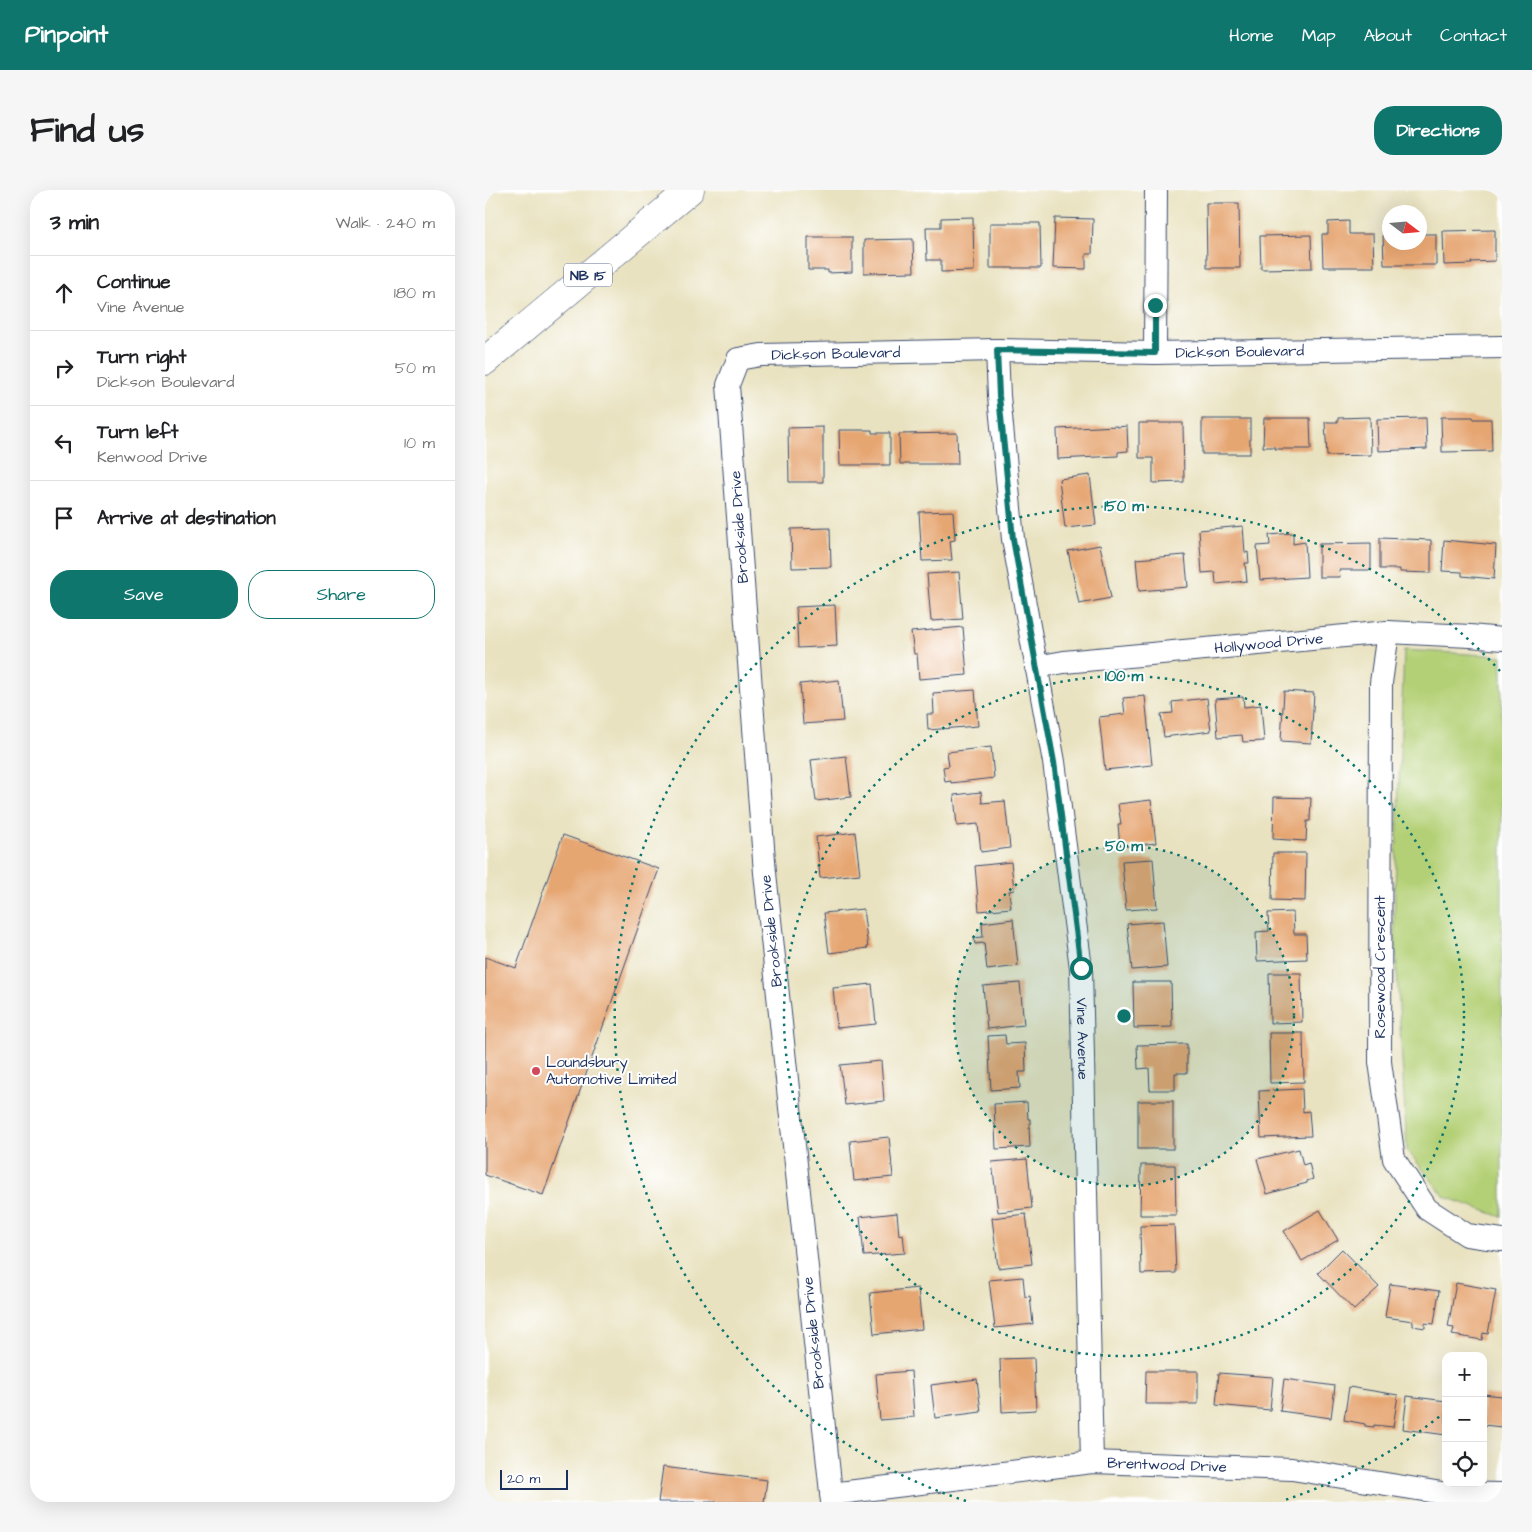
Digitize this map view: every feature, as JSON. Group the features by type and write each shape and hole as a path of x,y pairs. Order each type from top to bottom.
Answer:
{"highway":[{"name":"NB 15","path":"485,361 690,190"}],"street":[{"path":"1155,353 1156,190"},
{"name":"Dickson Boulevard","path":"738,360 761,355 997,350 1155,353 1502,347"},
{"name":"Vine Avenue","path":"997,350 999,396 1013,539 1054,762 1081,968 1092,1462"},
{"name":"Brookside Drive","path":"738,360 728,385 765,873 831,1498"},
{"name":"Hollywood Drive","path":"1036,667 1074,661 1388,632 1502,639"},
{"name":"Rosewood Crescent","path":"1388,632 1381,683 1380,1062 1394,1159 1427,1209 1467,1235 1502,1240"},
{"name":"Brentwood Drive","path":"831,1498 1092,1462 1293,1469 1442,1493 1502,1494"}],"green space":[{"path":"1404,650 1502,656 1502,1217 1445,1197 1407,1150 1394,917"}],"building":[{"path":"1206,203 1239,203 1240,268 1207,268"},
{"path":"973,217 974,271 941,272 941,260 927,260 926,227 941,227 941,218"},
{"path":"1055,218 1093,219 1092,254 1086,254 1086,269 1053,268"},
{"path":"1349,221 1349,234 1373,234 1374,267 1323,267 1322,234 1328,234 1328,222"},
{"path":"990,223 1040,223 1041,268 990,268"},
{"path":"1495,230 1495,261 1444,265 1443,231"},
{"path":"1427,234 1436,234 1436,265 1384,265 1384,250 1427,250"},
{"path":"1311,235 1312,268 1261,269 1260,236"},
{"path":"808,237 852,237 852,272 828,273 828,270 808,270"},
{"path":"913,239 914,272 864,273 864,240"},
{"path":"1370,417 1371,455 1327,456 1325,422 1338,422 1338,418"},
{"path":"1441,417 1491,419 1492,451 1442,452"},
{"path":"1264,418 1310,418 1311,449 1263,447"},
{"path":"1426,418 1427,449 1378,451 1377,419"},
{"path":"1202,419 1250,419 1250,454 1202,454"},
{"path":"1139,423 1183,423 1184,482 1153,483 1153,458 1139,458"},
{"path":"1127,426 1128,451 1118,452 1118,456 1058,459 1057,429"},
{"path":"823,427 823,482 789,482 788,428"},
{"path":"839,430 872,430 872,433 890,433 890,465 840,465"},
{"path":"957,433 958,464 900,464 899,434"},
{"path":"1090,475 1096,525 1065,528 1059,479"},
{"path":"953,511 955,540 950,541 952,560 922,561 919,512"},
{"path":"1243,526 1245,553 1248,552 1249,563 1245,563 1247,581 1216,584 1215,572 1202,573 1199,530"},
{"path":"830,528 831,567 792,568 791,529"},
{"path":"1293,533 1293,544 1305,542 1307,577 1260,580 1257,546 1270,545 1269,535"},
{"path":"1380,538 1431,540 1431,573 1400,572 1400,569 1380,569"},
{"path":"1444,540 1496,545 1494,579 1462,576 1462,572 1442,571"},
{"path":"1371,543 1371,570 1339,570 1340,577 1319,577 1319,544"},
{"path":"1100,545 1111,598 1079,604 1068,551"},
{"path":"1185,555 1188,587 1139,591 1136,559"},
{"path":"959,572 963,619 931,621 927,574"},
{"path":"835,605 837,646 798,648 796,607"},
{"path":"963,627 967,675 919,679 917,654 914,654 911,632"},
{"path":"839,680 843,721 803,724 800,684"},
{"path":"975,690 978,726 928,730 927,714 934,714 933,693"},
{"path":"1284,691 1314,693 1311,743 1281,741"},
{"path":"1145,696 1152,765 1105,770 1099,717 1125,714 1123,698"},
{"path":"1243,697 1244,707 1261,705 1264,741 1243,742 1242,735 1218,737 1215,699"},
{"path":"1207,698 1211,731 1164,737 1161,714 1173,713 1172,702"},
{"path":"991,747 994,778 945,782 943,767 949,766 947,752"},
{"path":"846,756 851,797 816,801 811,760"},
{"path":"981,792 982,803 1005,801 1010,848 981,852 978,824 957,826 954,795"},
{"path":"1274,797 1311,798 1310,821 1307,821 1306,841 1273,839"},
{"path":"1151,800 1156,843 1120,847 1118,824 1121,824 1118,804"},
{"path":"855,832 860,874 820,878 816,837"},
{"name":"Loundsbury Automotive Limited","path":"563,835 659,869 543,1195 485,1175 485,957 516,968"},
{"path":"1273,853 1306,853 1305,901 1272,900"},
{"path":"1153,859 1157,908 1126,910 1122,861"},
{"path":"1011,862 1014,890 1009,891 1011,908 979,911 975,866"},
{"path":"863,909 868,948 829,953 824,913"},
{"path":"1293,912 1294,934 1306,934 1307,959 1257,961 1256,932 1269,931 1268,913"},
{"path":"1013,919 1018,966 987,970 984,943 975,944 974,938 983,937 982,923"},
{"path":"1163,921 1167,967 1132,970 1127,924"},
{"path":"1269,973 1301,973 1302,1022 1270,1023"},
{"path":"1133,982 1171,982 1172,1027 1134,1028"},
{"path":"1020,983 1024,1025 987,1029 983,986"},
{"path":"872,984 876,1024 837,1028 833,988"},
{"path":"1269,1033 1303,1033 1304,1082 1270,1083"},
{"path":"1005,1035 1006,1044 1025,1043 1026,1072 1019,1072 1020,1088 991,1090 988,1036"},
{"path":"1187,1044 1187,1073 1175,1073 1175,1090 1150,1090 1149,1068 1138,1069 1137,1045"},
{"path":"881,1061 884,1101 845,1105 840,1065"},
{"path":"1302,1089 1303,1112 1309,1111 1311,1136 1261,1138 1259,1091"},
{"path":"1138,1101 1173,1101 1173,1149 1138,1149"},
{"path":"1027,1102 1028,1119 1030,1119 1030,1147 996,1149 994,1104"},
{"path":"889,1137 893,1177 854,1181 850,1141"},
{"path":"1299,1149 1303,1165 1309,1163 1313,1179 1307,1181 1307,1183 1267,1194 1257,1159"},
{"path":"1027,1159 1032,1208 998,1212 992,1162"},
{"path":"1141,1165 1175,1165 1176,1215 1140,1215"},
{"path":"1320,1210 1338,1240 1302,1261 1284,1231"},
{"path":"897,1213 899,1235 903,1234 905,1253 864,1256 860,1217"},
{"path":"1026,1214 1032,1264 998,1268 992,1218"},
{"path":"1174,1225 1176,1273 1141,1274 1140,1226"},
{"path":"1342,1249 1379,1287 1354,1310 1318,1273"},
{"path":"1023,1277 1025,1297 1030,1296 1033,1324 995,1328 989,1280"},
{"path":"1456,1283 1496,1290 1488,1334 1483,1333 1482,1340 1452,1335 1454,1328 1448,1327"},
{"path":"1390,1284 1439,1291 1434,1324 1425,1323 1425,1328 1413,1326 1413,1321 1385,1317"},
{"path":"918,1288 922,1329 874,1334 870,1293"},
{"path":"1034,1358 1036,1410 1002,1412 1000,1359"},
{"path":"911,1371 914,1417 880,1420 876,1374"},
{"path":"1146,1371 1198,1371 1198,1404 1145,1404"},
{"path":"1219,1373 1273,1377 1270,1410 1216,1405"},
{"path":"977,1379 981,1412 935,1418 931,1385"},
{"path":"1284,1379 1335,1386 1331,1418 1280,1411"},
{"path":"1349,1387 1398,1395 1393,1427 1365,1426 1365,1424 1344,1420"},
{"path":"1487,1394 1502,1396 1502,1427 1487,1425"},
{"path":"1407,1396 1442,1400 1442,1434 1403,1429"},
{"path":"663,1467 767,1480 764,1502 658,1502"}],"place":[{"name":"Loundsbury Automotive Limited","path":"536,1071"}],"route":[{"path":"1081,968 1054,762 1013,539 999,396 997,350 1155,353 1155,305"}]}
